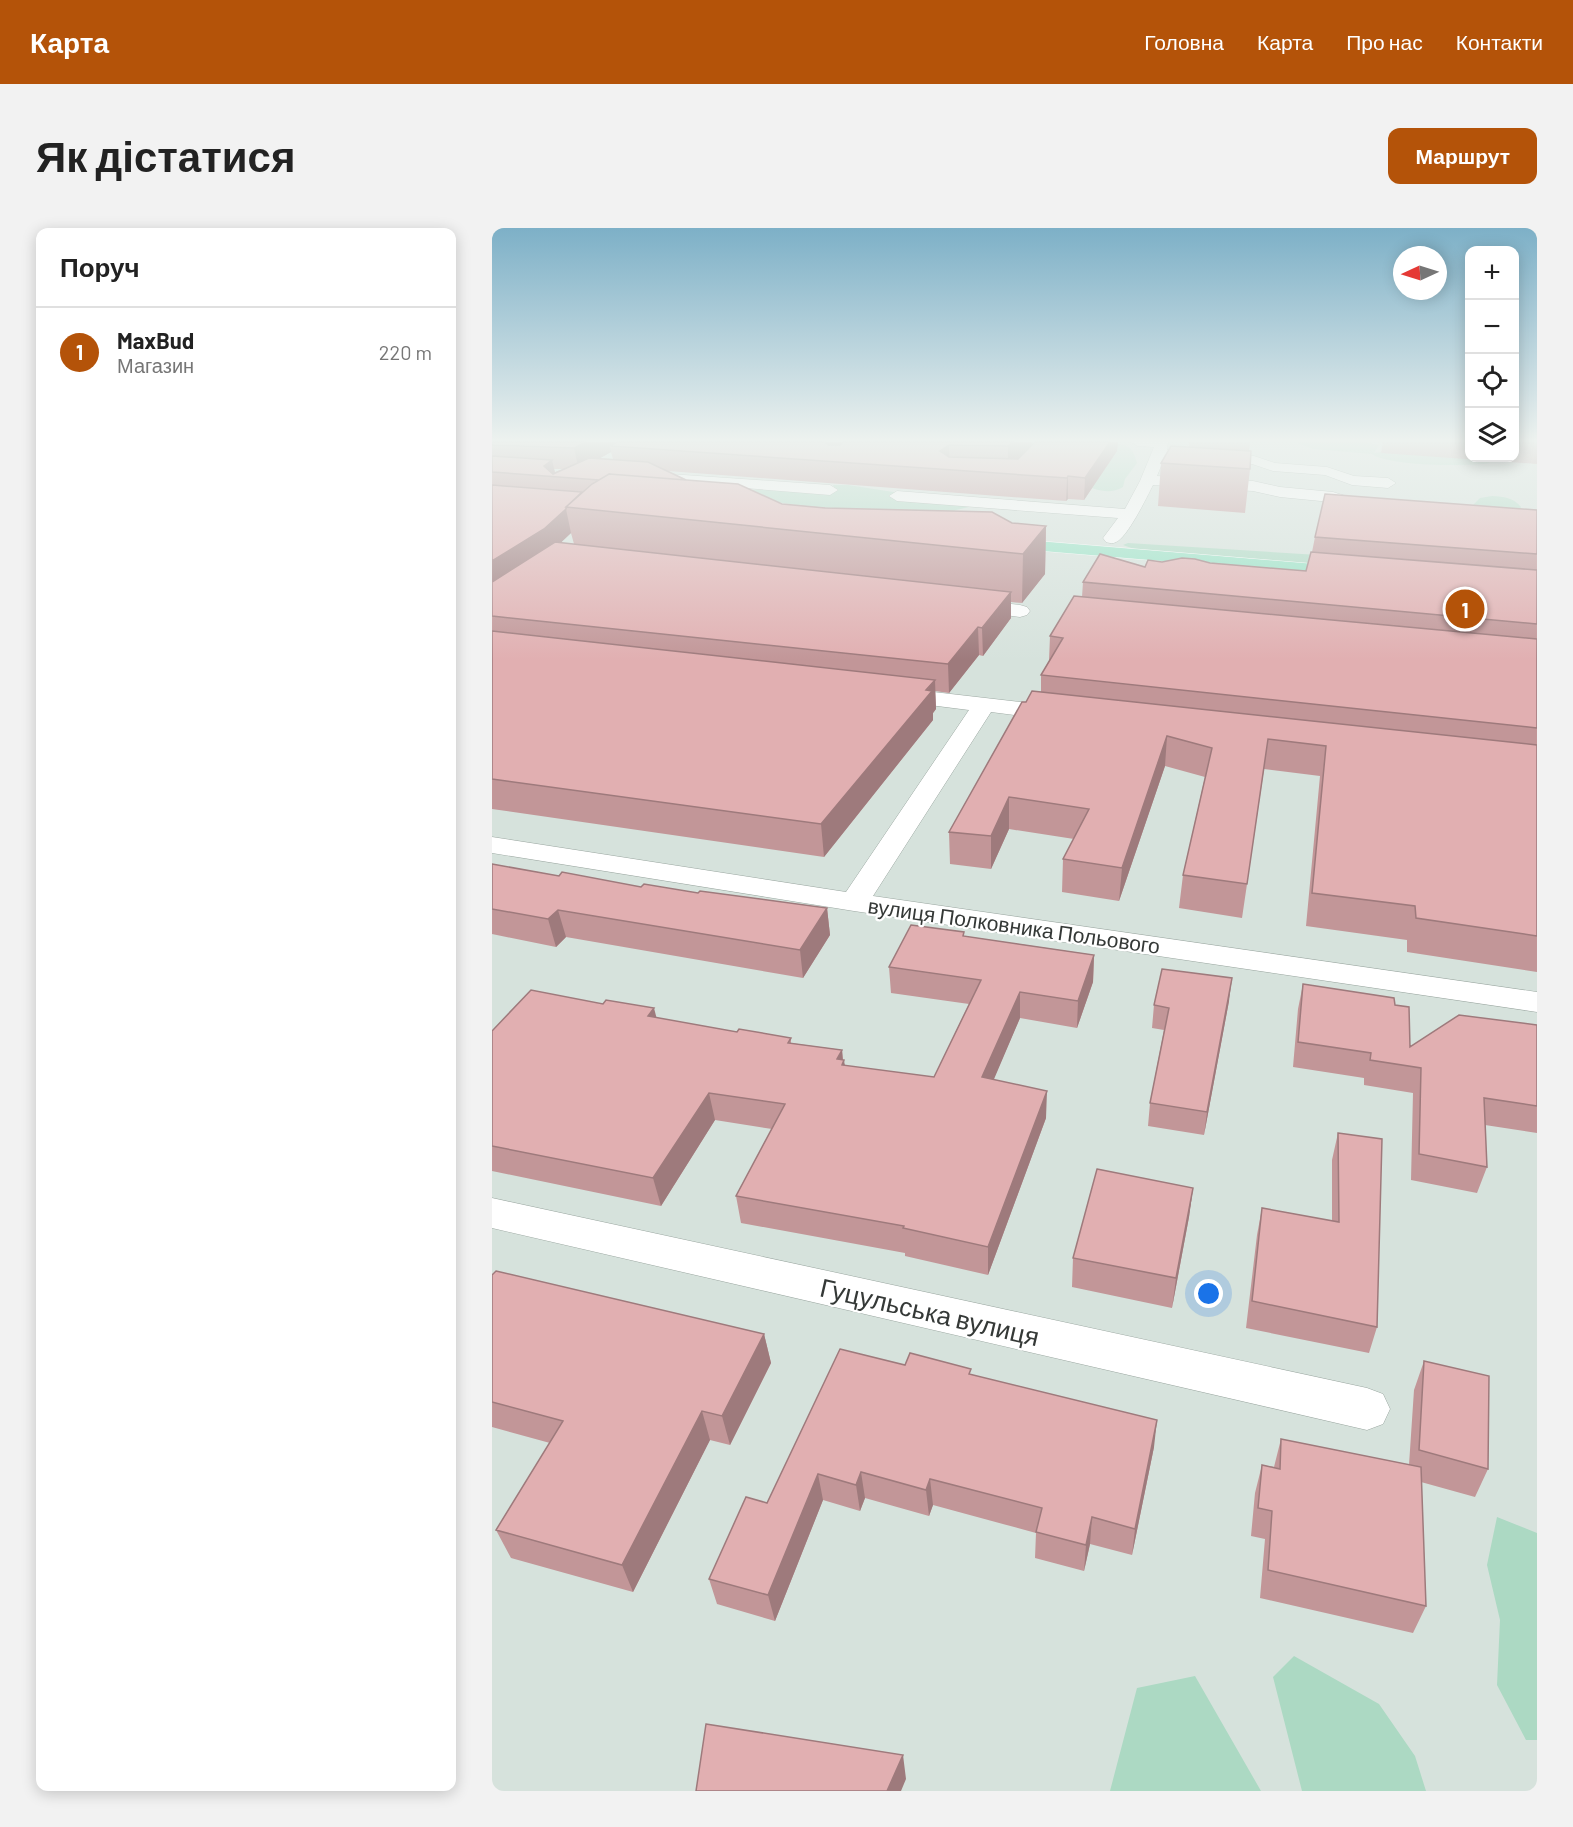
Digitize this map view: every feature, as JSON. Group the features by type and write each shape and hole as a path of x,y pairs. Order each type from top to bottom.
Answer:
{"main road":[{"path":"996,527 1261,548"},
{"path":"1100,551 1112,537"},
{"path":"980,541 1372,574"}],"street":[{"path":"1112,537 1130,515"},
{"path":"949,603 1020,610"},
{"path":"870,692 1090,718"},
{"path":"855,902 984,705"},
{"name":"вулиця Полковника Польового","path":"492,845 855,902 1537,1002"},
{"name":"Гуцульська вулиця","path":"492,1213 1367,1409"}],"green space":[{"path":"917,515 950,515 947,517"},
{"path":"1128,543 1318,555 1537,587 1140,551 1123,545"},
{"path":"1497,1517 1537,1533 1537,1740 1526,1740 1497,1685 1500,1620 1487,1565"},
{"path":"1294,1656 1379,1704 1415,1756 1426,1791 1302,1791 1273,1677"},
{"path":"1195,1676 1261,1791 1110,1791 1137,1688"}],"building":[{"path":"492,515 559,515 544,529 492,561"},
{"path":"643,515 997,515 1012,523 1046,526 1023,554"},
{"path":"1320,515 1537,515 1537,554 1315,537"},
{"path":"555,542 1011,592 982,628 978,627 948,664 492,616 492,582"},
{"path":"1311,552 1537,570 1537,624 1083,582 1100,554 1145,567 1148,560 1162,562 1182,558 1210,563 1306,571"},
{"path":"1074,596 1537,639 1537,728 1041,675 1063,638 1050,636"},
{"path":"492,631 935,680 926,690 932,691 821,824 492,779"},
{"path":"1032,691 1537,745 1537,936 1416,918 1415,906 1312,893 1326,746 1268,739 1247,884 1183,875 1212,748 1167,736 1122,868 1063,859 1089,809 1009,797 991,836 949,832 1022,702 1026,702"},
{"path":"492,864 559,876 562,872 641,887 644,884 698,893 700,891 827,908 800,950 558,910 548,919 492,909"},
{"path":"911,925 964,932 963,936 1094,955 1078,1001 1020,992 982,1077 1047,1091 988,1247 903,1228 904,1226 736,1196 785,1104 709,1093 653,1178 492,1146 492,1031 531,990 603,1004 606,1000 654,1008 648,1016 737,1032 739,1029 791,1038 788,1043 842,1050 837,1059 844,1060 842,1065 934,1077 981,980 889,967"},
{"path":"1162,969 1232,978 1207,1112 1150,1103 1169,1008 1154,1005"},
{"path":"1303,984 1394,998 1395,1005 1409,1007 1410,1047 1459,1015 1537,1025 1537,1106 1484,1098 1487,1167 1419,1154 1421,1068 1370,1060 1371,1053 1298,1042"},
{"path":"1338,1133 1382,1139 1377,1327 1252,1301 1262,1208 1339,1222"},
{"path":"1097,1169 1193,1188 1176,1278 1073,1258"},
{"path":"496,1271 764,1334 722,1416 702,1411 622,1565 496,1530 563,1421 492,1402 492,1275"},
{"path":"840,1349 905,1365 910,1353 971,1369 969,1374 1157,1420 1135,1529 1092,1517 1086,1545 1036,1532 1042,1508 930,1479 926,1490 861,1472 856,1485 818,1474 768,1595 709,1579 746,1497 767,1503"},
{"path":"1424,1361 1489,1376 1488,1469 1419,1450"},
{"path":"1281,1439 1421,1467 1426,1606 1268,1570 1272,1511 1258,1508 1262,1465 1280,1469"},
{"path":"706,1724 903,1755 887,1791 696,1791"}],"place":[{"name":"MaxBud","path":"1465,609"}]}
